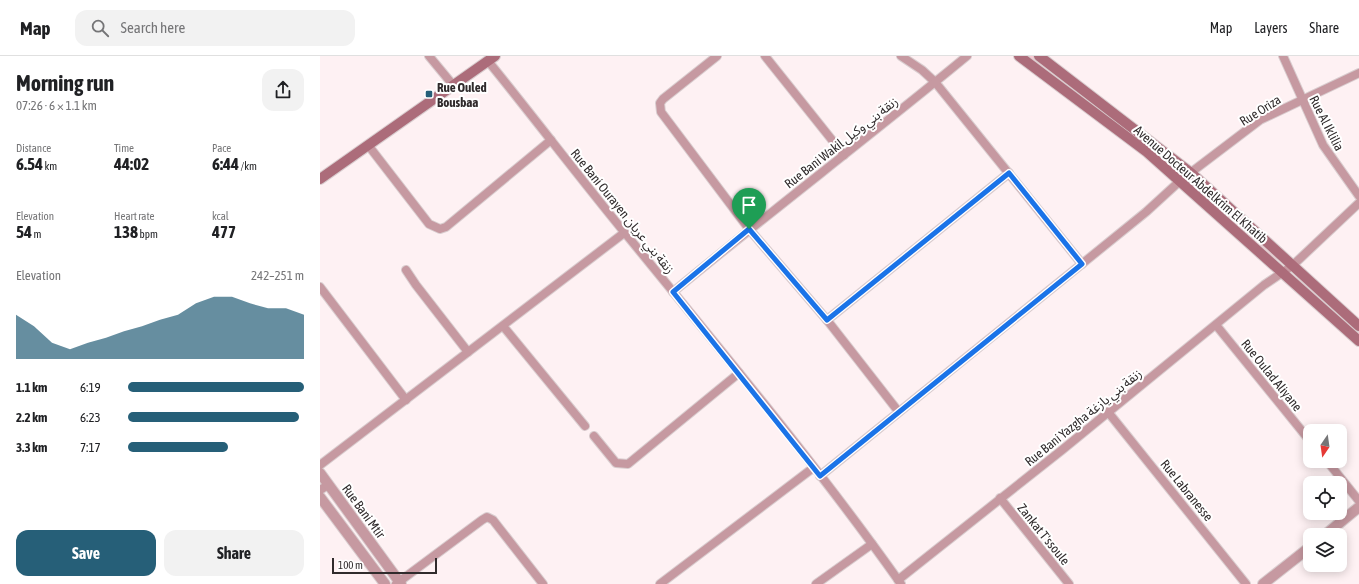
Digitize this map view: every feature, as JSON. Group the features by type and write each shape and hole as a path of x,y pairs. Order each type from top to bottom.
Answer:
{"main road":[{"name":"Avenue Docteur Abdelkrim El Khatib","path":"1019,56 1113,126 1181,180 1359,342"},
{"name":"Avenue Docteur Abdelkrim El Khatib","path":"1039,56 1154,142 1191,173 1359,326"},
{"path":"320,179 492,59"}],"street":[{"path":"429,56 453,85"},
{"path":"717,56 663,99 660,103 662,115 749,229 827,320 898,410"},
{"path":"765,56 844,156"},
{"path":"900,56 922,70 935,82 1082,264"},
{"name":"Rue Bani Wakil زنقة بني وكيل","path":"673,292 749,229 844,156 967,56"},
{"name":"Rue Al Iklilia","path":"1283,56 1326,150 1359,196"},
{"name":"Rue Bani Ourayen زنقة بني عريان","path":"492,59 551,140 624,233 739,373 814,468 899,582"},
{"name":"Rue Oriza","path":"820,476 898,410 1146,212 1181,180 1260,120 1359,73"},
{"path":"368,145 429,224 440,229 446,228 551,140"},
{"path":"827,320 1009,173"},
{"name":"Rue Bani Yazgha زنقة بني يازغة","path":"899,582 1000,498 1264,285 1292,266 1359,203"},
{"path":"320,464 624,233"},
{"path":"406,270 468,352"},
{"path":"320,287 406,400"},
{"name":"Rue Oulad Aliyane","path":"1216,325 1303,432"},
{"path":"503,326 585,426"},
{"path":"594,436 616,462 628,464 739,373"},
{"name":"Rue Labranesse","path":"1108,412 1246,584"},
{"path":"660,584 814,468"},
{"path":"1333,468 1359,501"},
{"name":"Rue Bani Mtir","path":"320,473 324,488 399,583"},
{"name":"Rue Bani Mtir","path":"320,497 385,584"},
{"name":"Zankat T'ssoule","path":"1000,498 1069,584"},
{"path":"1334,528 1359,507"},
{"path":"399,583 482,520 490,518 543,584"},
{"path":"816,584 872,544"},
{"path":"1263,584 1303,553"}],"shaded area":[{"path":"1025,56 1033,56 1102,107 1183,172 1182,174 1180,175"},
{"path":"1191,179 1278,259 1275,260 1189,183"},
{"path":"1298,277 1359,331 1359,336 1296,279"}],"place":[{"name":"Rue Ouled Bousbaa","path":"429,94"}],"route":[{"path":"1009,173 1082,264 898,410 820,476 673,292 749,229 827,320 1009,173"}]}
